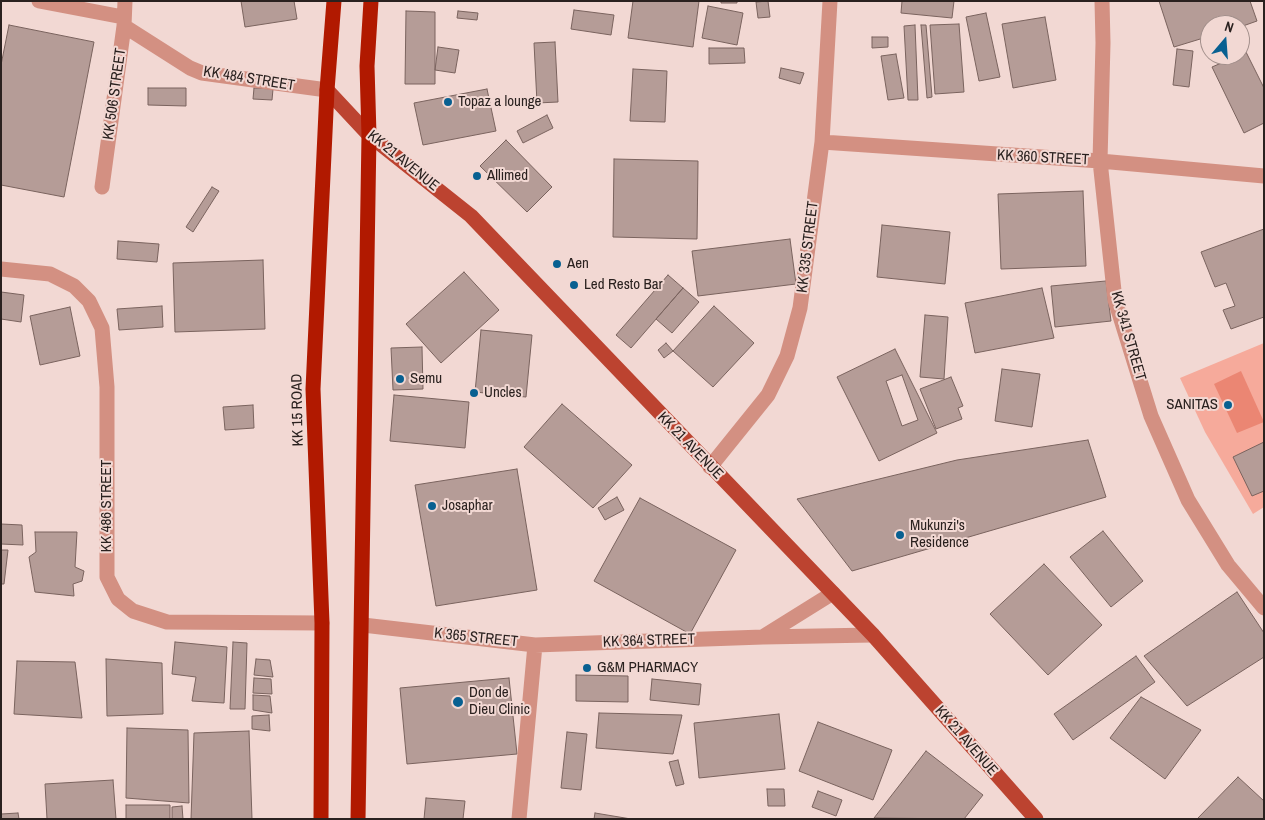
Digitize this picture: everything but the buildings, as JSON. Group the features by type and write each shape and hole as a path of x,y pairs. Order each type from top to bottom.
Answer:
{"highway":[{"name":"KK 15 ROAD","path":"321,819 322,624 313,389 327,90 334,1"},
{"path":"358,819 363,625 369,135 367,66 371,1"}],"main road":[{"name":"KK 21 AVENUE","path":"327,90 369,135 471,216 873,635 1036,819"}],"street":[{"name":"KK 484 STREET","path":"40,1 124,22 190,68 202,73 327,90"},
{"name":"KK 506 STREET","path":"102,186 124,22 125,1"},
{"name":"KK 335 STREET","path":"710,467 768,395 787,356 800,308 822,142 830,1"},
{"name":"KK 341 STREET","path":"1102,1 1103,44 1100,161 1115,300 1151,416 1188,500 1228,565 1264,608"},
{"name":"KK 360 STREET","path":"822,142 1100,161 1264,176"},
{"name":"KK 486 STREET","path":"1,269 50,274 74,286 89,301 102,328 107,387 107,577 118,599 133,611 166,622 322,624"},
{"path":"763,637 833,593"},
{"name":"K 365 STREET","path":"363,625 534,645 519,819"},
{"name":"KK 364 STREET","path":"534,645 873,635"}],"shaded area":[{"name":"SANITAS","path":"1264,343 1264,507 1253,514 1205,432 1180,378"},
{"path":"1241,371 1264,422 1237,433 1214,384"}],"place":[{"name":"Topaz a lounge","path":"448,102"},
{"name":"Allimed","path":"477,176"},
{"name":"Aen","path":"557,264"},
{"name":"Led Resto Bar","path":"574,285"},
{"name":"Semu","path":"400,379"},
{"name":"Uncles","path":"474,393"},
{"name":"SANITAS","path":"1228,405"},
{"name":"Josaphar","path":"432,506"},
{"name":"Mukunzi's Residence","path":"900,535"},
{"name":"G&M PHARMACY","path":"587,668"},
{"name":"Don de Dieu Clinic","path":"458,702"}]}
